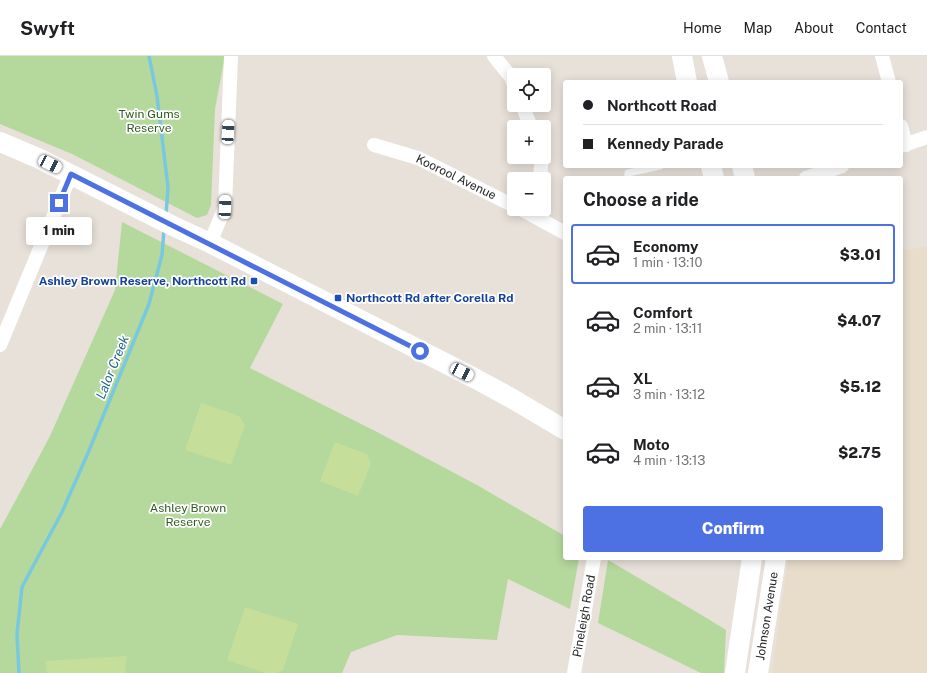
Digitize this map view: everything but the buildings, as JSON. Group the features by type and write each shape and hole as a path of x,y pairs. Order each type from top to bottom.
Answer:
{"street":[{"path":"210,243 225,207 231,56"},
{"path":"494,56 507,72"},
{"path":"682,56 687,80"},
{"path":"712,56 718,80"},
{"path":"882,56 888,80"},
{"path":"904,146 927,136"},
{"path":"0,142 40,159 138,209 210,243 476,379 563,429"},
{"name":"Koorool Avenue","path":"374,145 418,158 507,202"},
{"path":"812,176 836,168"},
{"path":"0,345 71,174"},
{"name":"Koorool Avenue","path":"534,216 563,232"},
{"name":"Pineleigh Road","path":"574,673 594,560"},
{"name":"Johnson Avenue","path":"735,673 752,560"},
{"name":"Johnson Avenue","path":"758,673 776,560"}],"lane":[{"path":"628,176 628,173 651,168"}],"shaded area":[{"path":"927,246 927,673 772,673 788,560 903,560 903,251"}],"green space":[{"name":"Twin Gums Reserve","path":"0,56 225,56 215,109 211,205 207,215 197,218 72,154 0,124"},
{"name":"Ashley Brown Reserve","path":"122,222 283,304 250,368 377,432 477,485 563,535 563,560 579,560 570,609 508,579 497,640 397,635 351,652 342,673 0,673 0,529 50,436 115,290"},
{"path":"201,403 239,416 245,425 231,465 185,450"},
{"path":"335,442 367,454 371,464 358,496 320,481"},
{"path":"608,560 726,630 724,673 701,673 598,623"},
{"path":"245,607 298,624 283,670 277,673 266,673 227,660"},
{"path":"127,656 125,673 47,673 46,661"}],"waterway":[{"name":"Lalor Creek","path":"149,56 157,96 168,187 166,215"},
{"name":"Lalor Creek","path":"19,673 17,634 22,587 62,512 88,453 149,304 162,255 164,229"}],"place":[{"name":"Ashley Brown Reserve, Northcott Rd","path":"254,281"},
{"name":"Northcott Rd after Corella Rd","path":"338,298"}],"route":[{"path":"59,203 71,174 138,209 210,243 420,351"}]}
